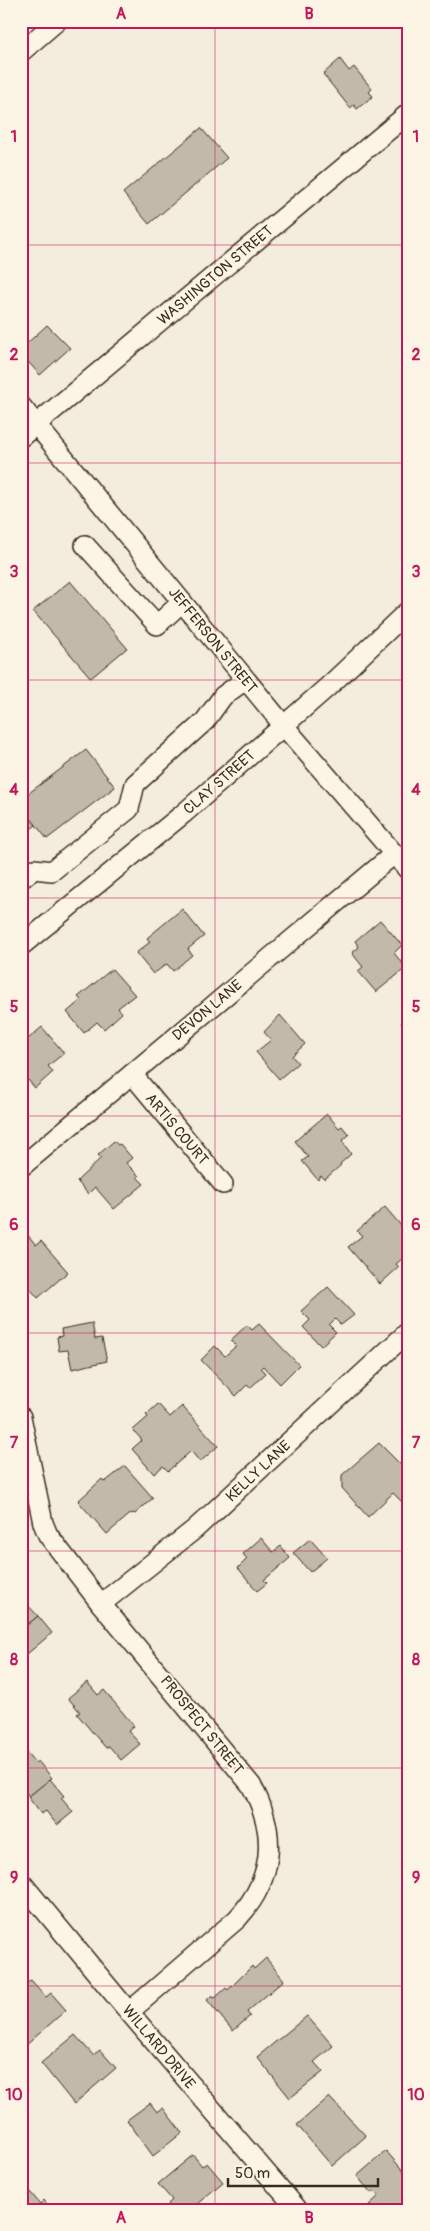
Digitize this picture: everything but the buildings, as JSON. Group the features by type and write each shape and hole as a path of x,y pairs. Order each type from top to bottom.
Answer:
{"street":[{"path":"21,52 57,21"},
{"name":"WASHINGTON STREET","path":"21,437 409,113"},
{"name":"JEFFERSON STREET","path":"21,406 245,680 409,871"},
{"path":"85,545 157,625 182,602"},
{"name":"CLAY STREET","path":"21,946 183,814 405,620"},
{"path":"21,879 34,869 52,872 129,809 135,784 205,720 223,696 245,680"},
{"name":"DEVON LANE","path":"21,1167 394,854"},
{"name":"ARTIS COURT","path":"132,1074 223,1184"},
{"name":"KELLY LANE","path":"101,1604 195,1528 409,1331"},
{"name":"PROSPECT STREET","path":"21,1417 43,1523 48,1535 101,1604 251,1785 264,1813 269,1833 266,1868 260,1887 251,1904 237,1919 129,2012"},
{"name":"WILLARD DRIVE","path":"21,1882 298,2210"}]}
